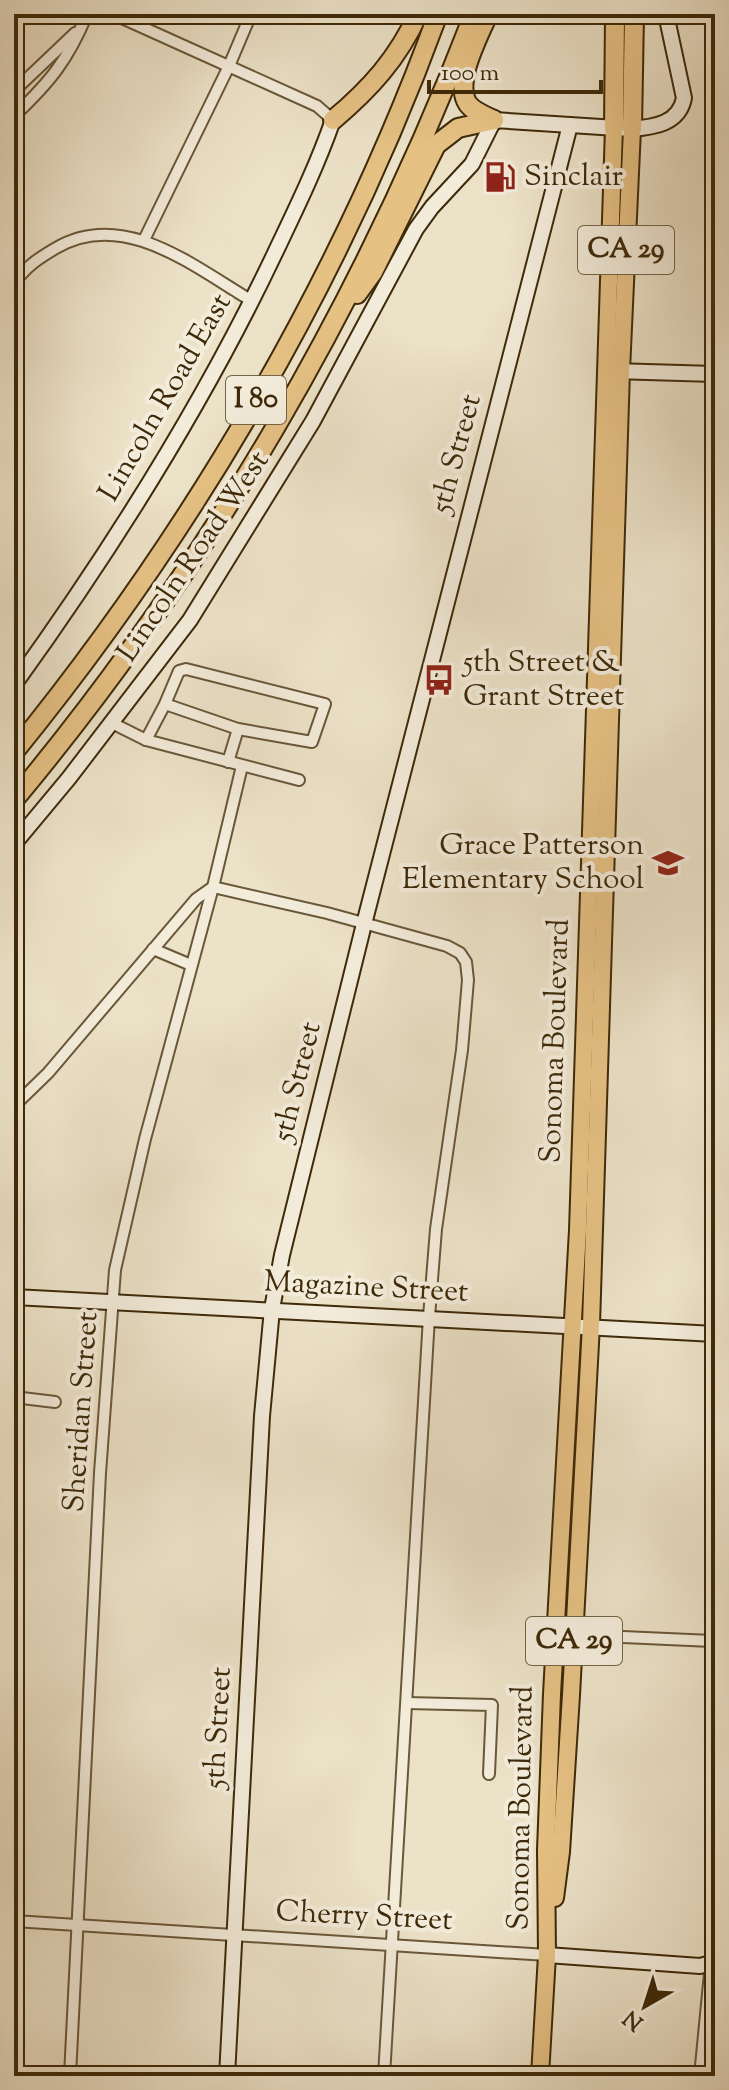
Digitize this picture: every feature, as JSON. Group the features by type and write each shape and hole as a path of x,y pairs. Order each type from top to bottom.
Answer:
{"highway":[{"path":"333,120 385,71 418,14"},
{"name":"I 80","path":"14,752 155,562 273,371 354,217 384,151 438,14"},
{"name":"I 80","path":"14,800 84,712 179,579 254,462 329,331 397,196 474,14"},
{"path":"488,14 465,72 463,90 471,107 494,120"},
{"name":"CA 29","path":"615,14 623,129"},
{"name":"CA 29","path":"623,129 634,14"},
{"path":"329,331 373,272 436,145 458,128 494,120"}],"main road":[{"name":"Sonoma Boulevard","path":"540,2076 547,1955 546,1850 550,1741 573,1325 623,129"},
{"name":"Sonoma Boulevard","path":"547,1955 561,1852 591,1325 613,371"}],"street":[{"path":"14,116 59,70 87,14"},
{"path":"113,14 317,106 333,120"},
{"path":"144,240 251,14"},
{"path":"494,120 623,129 654,127 669,120 683,104 684,98 666,14"},
{"path":"14,91 82,27"},
{"name":"Lincoln Road East","path":"14,685 112,543 202,394 252,301 319,160 333,120"},
{"name":"Lincoln Road West","path":"14,844 190,620 244,537 338,377 416,229 472,164 494,120"},
{"name":"5th Street","path":"227,2076 262,1416 272,1309 282,1255 364,924 570,125"},
{"path":"14,284 22,271 67,241 114,233 144,240 167,251 252,301"},
{"path":"613,371 715,374"},
{"path":"146,740 179,671 186,669 325,704 312,742 238,729 165,704"},
{"path":"112,723 146,740 299,780"},
{"path":"228,762 238,729"},
{"name":"Sheridan Street","path":"70,2076 100,1473 119,1247 242,766"},
{"path":"14,1106 48,1073 196,899 213,887 431,941 460,953 466,962 468,980 462,1050 436,1229 429,1317 384,2076"},
{"path":"153,949 191,965"},
{"name":"Magazine Street","path":"14,1297 591,1325 715,1334"},
{"path":"14,1397 55,1402"},
{"path":"623,1637 712,1641"},
{"path":"407,1703 492,1705 489,1774"},
{"name":"Cherry Street","path":"14,1921 700,1966 713,1962"},
{"path":"700,2076 713,1962"}],"place":[{"name":"Sinclair","path":"500,177"},
{"name":"5th Street & Grant Street","path":"439,680"},
{"name":"Grace Patterson Elementary School","path":"668,863"}]}
